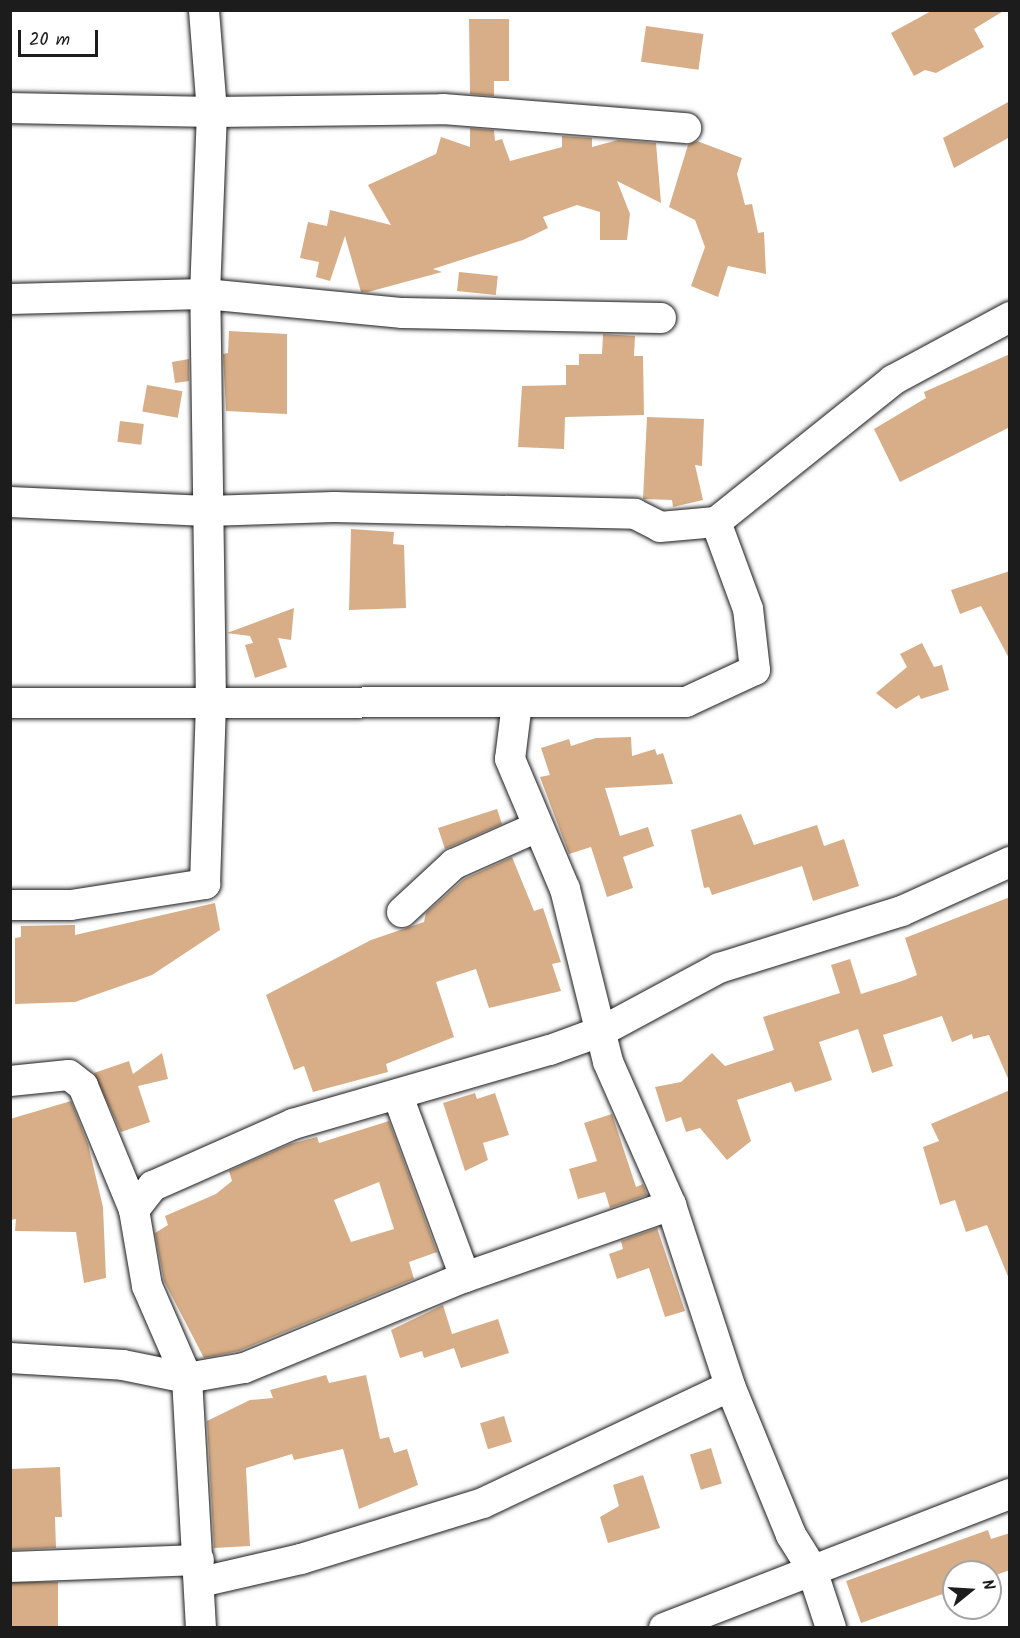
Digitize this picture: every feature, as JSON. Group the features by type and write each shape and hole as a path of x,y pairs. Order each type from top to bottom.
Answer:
{"street":[{"path":"10,905 71,905 205,884 211,704 205,294 212,112 204,10"},
{"path":"10,108 212,112 443,109 686,128"},
{"path":"10,299 205,294 403,313 661,318"},
{"path":"10,502 207,511 334,507 635,514 660,527 716,522 893,380 1010,317"},
{"path":"10,703 686,702 755,670 748,609 716,522"},
{"path":"517,703 510,759 565,889 608,1062 671,1205 730,1386 790,1535 811,1567 831,1628"},
{"path":"402,912 454,864 537,827"},
{"path":"134,1210 153,1186 293,1124 398,1096 602,1031 718,968 902,911 1010,862"},
{"path":"10,1081 69,1075 83,1086 134,1210 147,1286 187,1378 200,1571 201,1628"},
{"path":"398,1096 465,1277"},
{"path":"10,1358 111,1363 187,1378 244,1368 465,1277 671,1205"},
{"path":"10,1567 200,1571 301,1559 483,1503 730,1386"},
{"path":"664,1628 811,1567 1010,1494"}],"building":[{"path":"933,10 1005,10 974,29 984,47 936,73 925,70 914,76 891,33"},
{"path":"469,19 509,19 509,81 494,81 494,96 470,94"},
{"path":"646,26 703,34 698,70 641,62"},
{"path":"1010,101 1010,137 954,168 943,138"},
{"path":"470,128 494,130 495,141 502,139 510,161 562,147 562,136 592,138 592,147 618,140 656,143 661,203 617,181 630,214 627,240 600,240 600,212 577,205 543,217 548,228 523,240 433,269 442,272 368,292 361,292 345,236 330,281 316,277 319,262 300,258 308,222 327,226 330,210 391,225 368,185 436,154 441,137 470,147"},
{"path":"697,141 742,158 737,174 745,205 752,204 758,233 764,232 766,274 728,266 718,297 691,286 705,247 695,220 669,207 688,145"},
{"path":"459,272 498,276 496,295 457,291"},
{"path":"229,331 287,334 287,414 226,411 223,354 228,353"},
{"path":"603,334 635,336 634,356 643,356 644,415 565,417 564,449 518,447 522,386 566,385 566,365 579,365 579,354 602,354"},
{"path":"1010,354 1010,427 900,482 874,429 926,398 924,392"},
{"path":"189,359 189,381 175,383 172,362"},
{"path":"147,385 182,391 178,418 142,412"},
{"path":"647,417 704,419 702,466 695,465 703,500 673,507 672,500 643,499"},
{"path":"120,421 144,424 141,445 117,442"},
{"path":"351,529 394,532 393,544 404,545 406,608 349,610"},
{"path":"1010,571 1010,660 981,606 960,614 951,590"},
{"path":"294,608 291,640 278,638 287,667 255,678 245,645 253,643 250,636 227,633"},
{"path":"922,643 934,667 942,665 949,690 921,699 919,695 896,709 876,693 907,667 900,654"},
{"path":"631,737 632,756 655,749 657,755 663,753 673,784 605,788 620,836 648,827 654,846 623,857 633,888 607,897 591,847 569,854 540,777 550,775 541,748 569,739 571,746 596,738"},
{"path":"497,809 502,824 445,849 438,828"},
{"path":"741,814 754,845 817,825 824,846 844,839 859,886 813,901 802,866 712,895 709,887 704,888 691,830"},
{"path":"512,857 534,911 543,908 561,962 552,964 561,991 489,1008 476,969 436,982 454,1037 386,1064 388,1072 313,1092 304,1066 294,1070 266,995 371,940 424,922 426,913 464,879"},
{"path":"1010,897 1010,1083 989,1035 973,1039 972,1034 952,1042 942,1016 883,1035 893,1066 872,1073 858,1029 819,1042 832,1080 795,1092 791,1082 737,1100 751,1141 727,1160 700,1128 686,1132 681,1117 666,1122 655,1087 681,1082 712,1053 725,1066 774,1050 763,1017 840,993 831,965 850,959 861,994 902,981 917,975 905,938"},
{"path":"215,903 220,930 152,975 75,1002 15,1004 15,938 21,937 21,926 75,925 75,935"},
{"path":"162,1053 168,1079 138,1086 150,1122 121,1132 94,1073 129,1061 133,1074"},
{"path":"1010,1090 1009,1279 987,1225 966,1232 955,1200 940,1205 923,1147 939,1141 931,1124"},
{"path":"475,1093 477,1099 495,1093 509,1135 483,1143 488,1160 465,1171 443,1103"},
{"path":"71,1101 88,1144 103,1207 106,1278 84,1283 76,1232 15,1231 16,1219 10,1220 10,1119"},
{"path":"612,1114 636,1187 643,1184 647,1195 610,1208 605,1192 578,1199 569,1169 597,1161 584,1123"},
{"path":"389,1121 437,1252 409,1262 414,1279 239,1351 204,1358 164,1281 155,1233 168,1225 165,1216 216,1194 232,1181 229,1171 290,1144 317,1137 319,1143","holes":["379,1182 394,1229 351,1242 334,1200"]},
{"path":"657,1228 685,1311 665,1317 649,1268 617,1279 609,1254 623,1249 621,1241"},
{"path":"443,1305 452,1334 498,1319 509,1353 461,1368 454,1348 424,1358 422,1351 400,1358 391,1330"},
{"path":"326,1375 329,1383 366,1375 380,1439 389,1437 394,1453 407,1449 418,1485 359,1509 343,1449 294,1460 292,1454 246,1468 250,1546 214,1548 207,1421 250,1400 273,1398 270,1390"},
{"path":"504,1416 512,1442 488,1449 480,1423"},
{"path":"711,1448 722,1483 701,1490 690,1454"},
{"path":"60,1467 62,1517 55,1517 56,1548 10,1550 10,1469"},
{"path":"643,1475 660,1528 608,1543 600,1517 619,1506 613,1485"},
{"path":"988,1530 991,1539 1010,1533 1010,1570 1002,1573 1002,1560 942,1560 942,1594 861,1623 846,1581"},
{"path":"10,1582 58,1582 58,1628 10,1628"}]}
